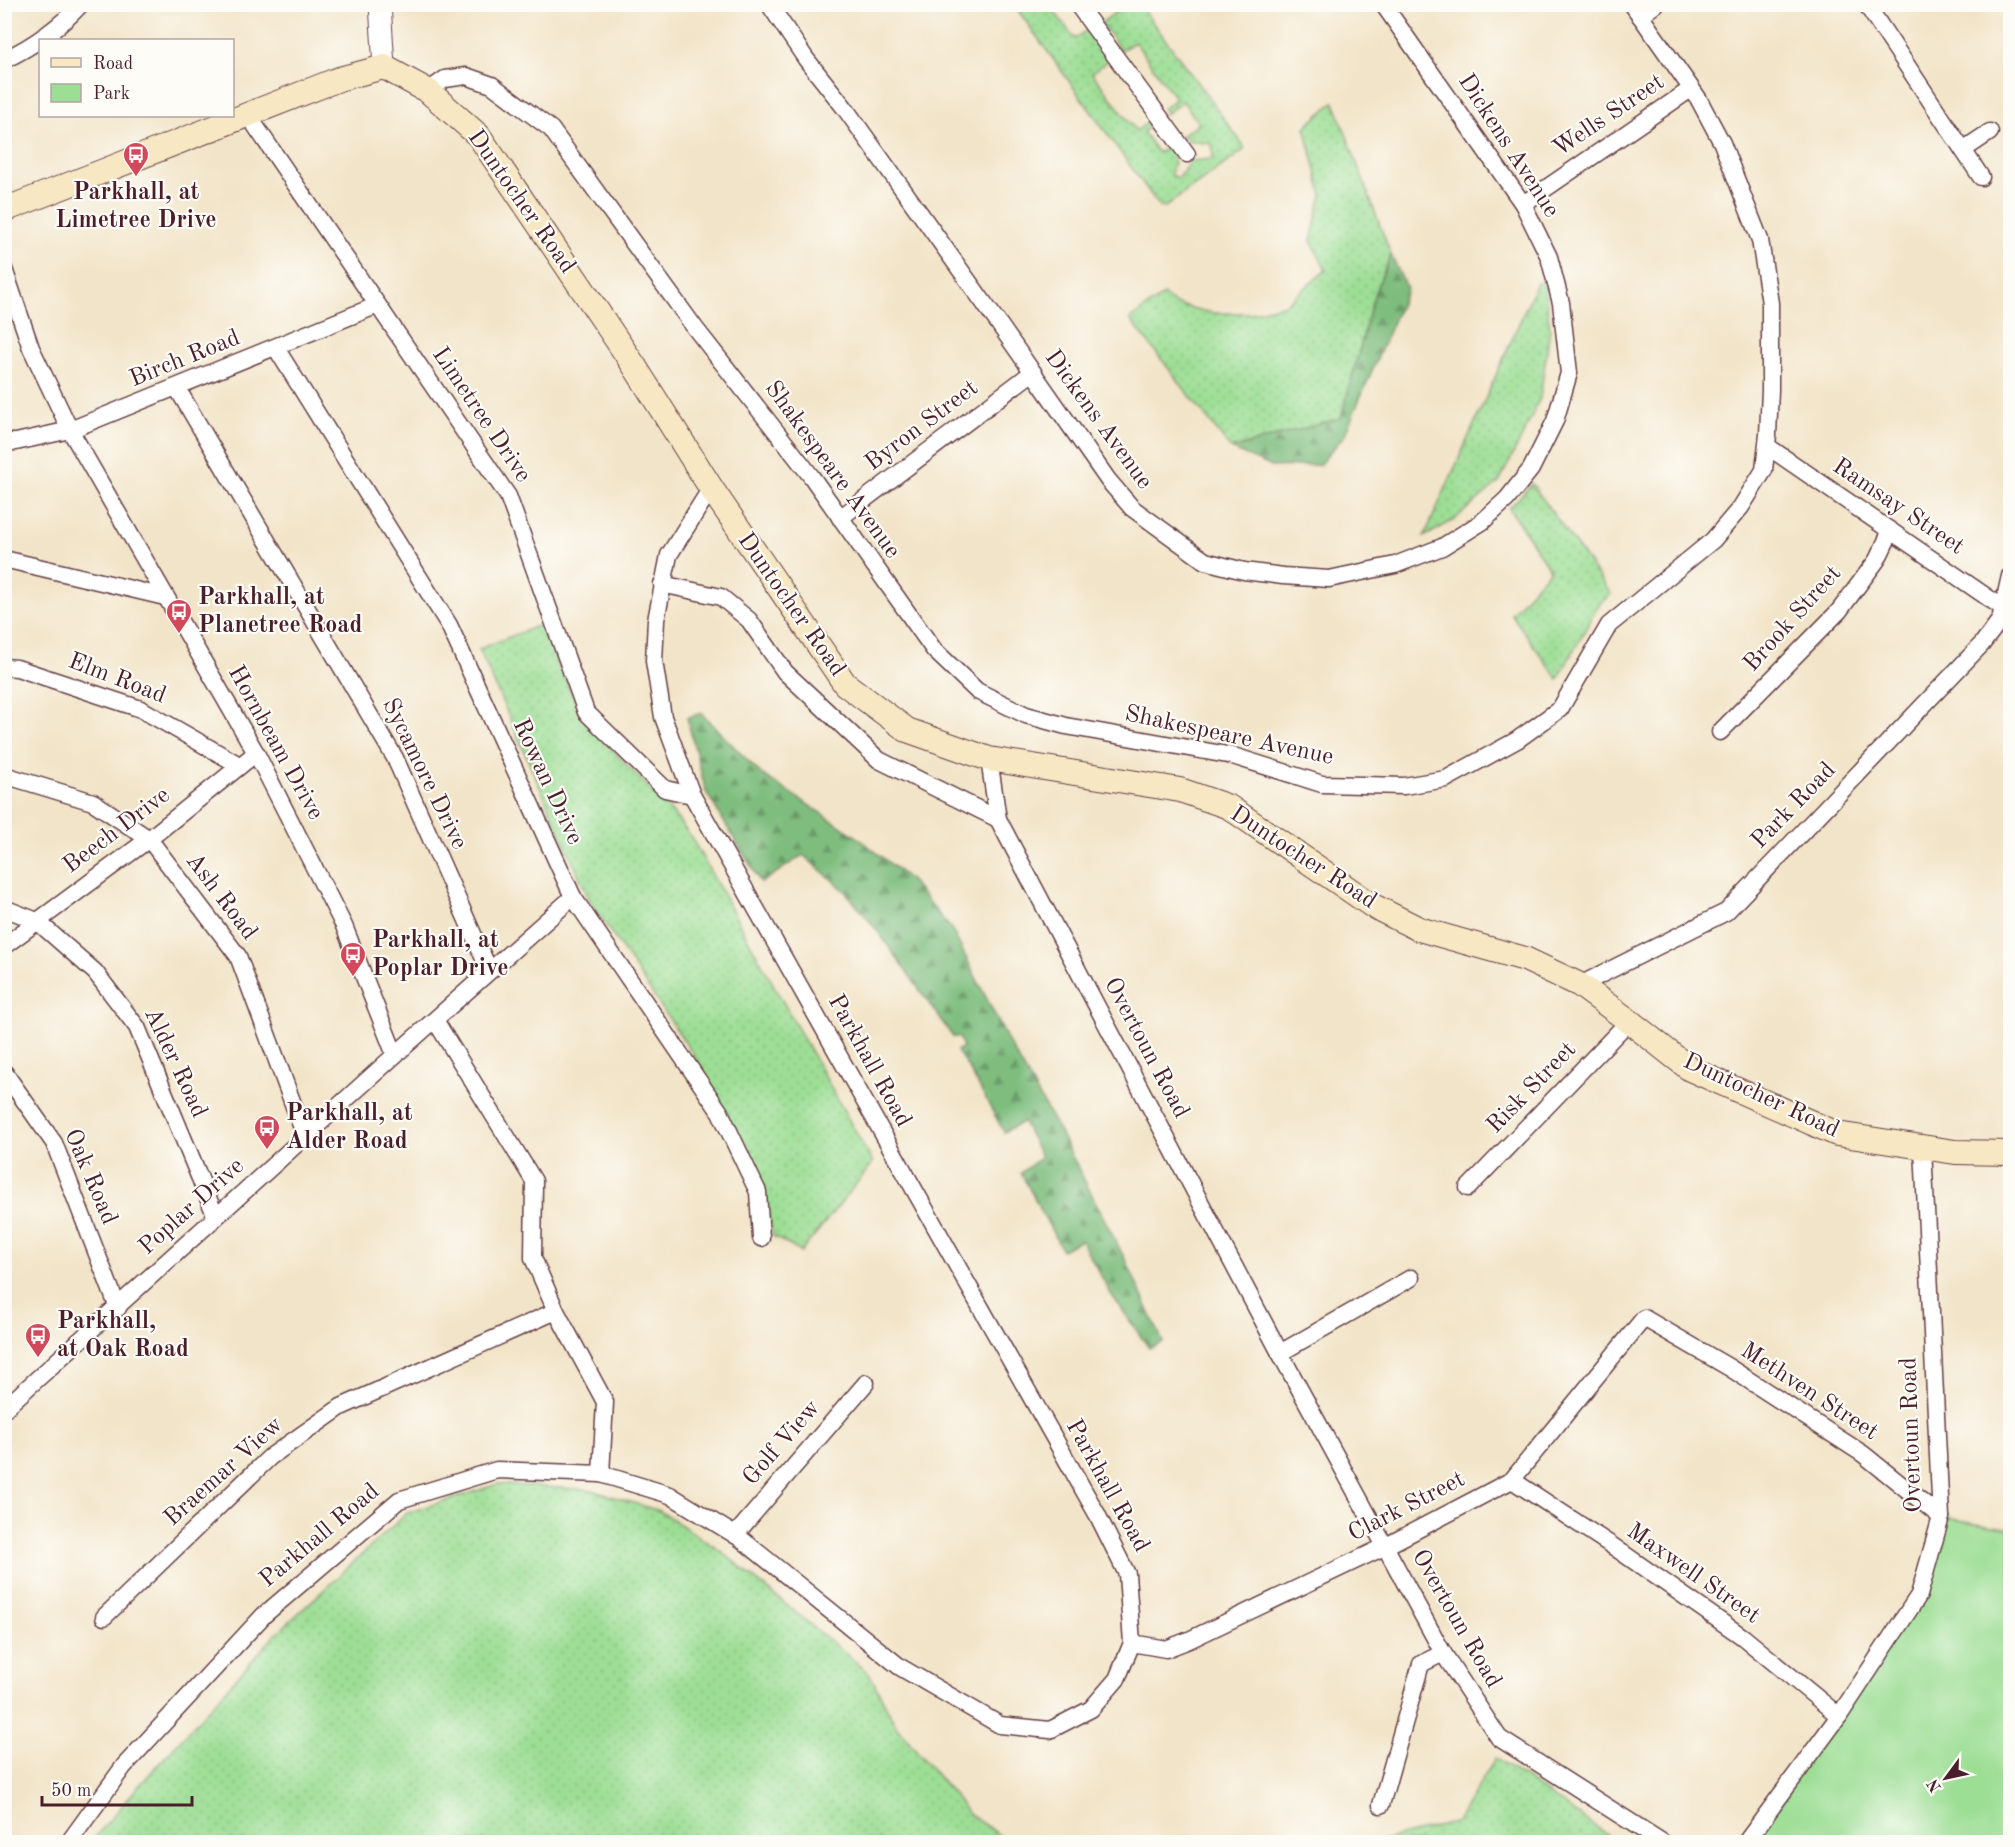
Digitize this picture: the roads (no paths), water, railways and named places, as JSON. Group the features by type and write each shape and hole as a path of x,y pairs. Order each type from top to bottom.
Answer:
{"main road":[{"name":"Duntocher Road","path":"384,67 428,91 478,136 635,367 711,488 845,684 907,730 989,759 1180,790 1229,807 1373,906 1419,929 1524,959 1580,985 1690,1069 1837,1134 1955,1152 2010,1153"},
{"path":"4,210 339,79 384,67"}],"street":[{"path":"42,39 81,4"},
{"path":"380,4 384,67"},
{"name":"Dickens Avenue","path":"769,4 1108,480 1132,508 1205,561 1244,571 1329,579 1395,565 1442,547 1482,522 1507,499 1531,469 1555,421 1569,372 1561,303 1549,256 1523,204 1383,4"},
{"path":"1077,4 1187,154"},
{"path":"1636,10 1656,4"},
{"path":"1866,4 1981,177"},
{"name":"Shakespeare Avenue","path":"428,91 445,79 466,76 492,85 551,129 695,328 811,476 934,650 977,691 1026,715 1066,726 1233,756 1322,784 1404,786 1446,779 1517,740 1560,709 1609,626 1713,540 1741,507 1764,470 1770,390 1770,303 1760,240 1722,143 1692,89 1636,10"},
{"path":"4,60 39,41"},
{"name":"Wells Street","path":"1523,204 1692,89"},
{"name":"Limetree Drive","path":"248,115 508,496 586,712 665,789 692,795"},
{"path":"1963,150 1990,132"},
{"name":"Hornbeam Drive","path":"4,269 31,348 70,430 256,753 344,926 395,1055"},
{"name":"Birch Road","path":"4,442 16,442 70,430 378,305"},
{"name":"Rowan Drive","path":"276,348 449,626 573,897 720,1112 758,1192 760,1238"},
{"name":"Byron Street","path":"840,518 1033,372"},
{"name":"Sycamore Drive","path":"177,388 395,758 489,970"},
{"name":"Ramsay Street","path":"1767,446 1891,531 2005,617"},
{"name":"Parkhall Road","path":"69,1842 124,1767 264,1615 399,1500 498,1470 601,1474 670,1495 735,1535 900,1667 1000,1725 1050,1730 1091,1709 1117,1679 1132,1643 1127,1574 1102,1524 692,795 663,717 654,661 656,620 662,584 669,555 711,488"},
{"name":"Brook Street","path":"1720,732 1839,611 1877,560 1891,531"},
{"path":"4,559 165,597"},
{"path":"2005,617 2010,576"},
{"path":"662,584 721,597 749,620 785,672 879,759 998,819"},
{"name":"Park Road","path":"1580,985 1725,912 1982,644 2005,617"},
{"name":"Elm Road","path":"4,667 17,668 141,709 239,765"},
{"name":"Beech Drive","path":"4,946 149,839 256,753"},
{"name":"Overtoun Road","path":"989,759 998,819 1280,1353 1443,1653 1499,1738 1662,1842"},
{"name":"Ash Road","path":"4,775 93,802 149,839 238,956 305,1136"},
{"name":"Poplar Drive","path":"4,1409 489,970 573,897"},
{"name":"Alder Road","path":"4,908 37,921 95,972 137,1027 216,1217"},
{"path":"435,1020 534,1181 533,1258 556,1311 605,1402 601,1474"},
{"name":"Risk Street","path":"1468,1188 1629,1021"},
{"name":"Oak Road","path":"4,1072 54,1143 118,1308"},
{"name":"Overtoun Road","path":"1746,1842 1839,1716 1919,1595 1941,1517 1923,1148"},
{"path":"1280,1353 1411,1278"},
{"name":"Braemar View","path":"104,1617 270,1457 341,1407 556,1311"},
{"name":"Clark Street","path":"1132,1643 1166,1649 1181,1643 1386,1546 1512,1480 1644,1318"},
{"name":"Methven Street","path":"1644,1318 1730,1368 1863,1454 1941,1517"},
{"name":"Golf View","path":"735,1535 866,1383"},
{"name":"Maxwell Street","path":"1512,1480 1614,1547 1743,1637 1839,1716"},
{"path":"1382,1805 1421,1664 1443,1653"}],"place":[{"name":"Parkhall, at Limetree Drive","path":"136,178"},
{"name":"Parkhall, at Planetree Road","path":"179,635"},
{"name":"Parkhall, at Poplar Drive","path":"353,978"},
{"name":"Parkhall, at Alder Road","path":"267,1151"},
{"name":"Parkhall, at Oak Road","path":"38,1359"}]}
